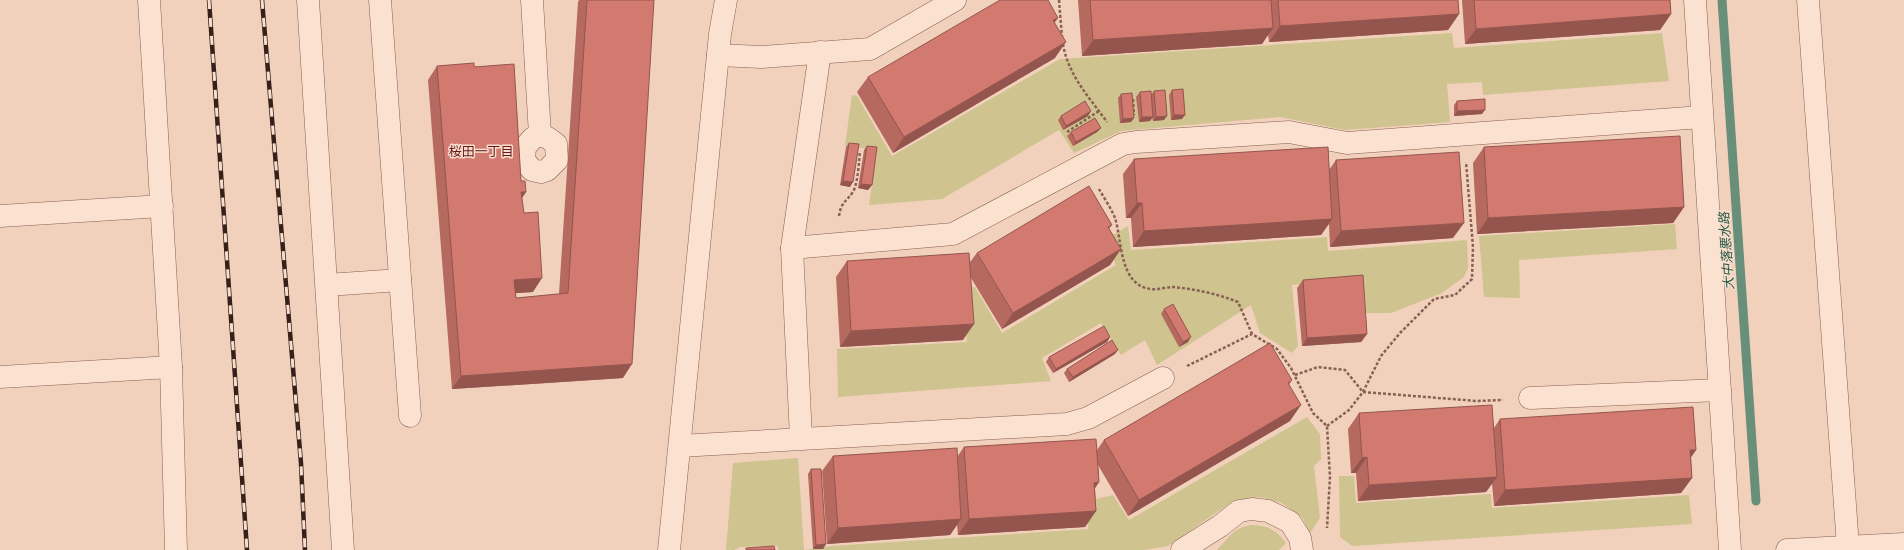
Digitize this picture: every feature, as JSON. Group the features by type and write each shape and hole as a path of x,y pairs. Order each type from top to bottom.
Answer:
{"street":[{"path":"149,0 171,367 176,550"},
{"path":"308,0 343,550"},
{"path":"380,0 410,416"},
{"path":"532,0 540,135"},
{"path":"669,550 718,55 726,0"},
{"path":"718,55 761,57 870,48 955,0"},
{"path":"1695,0 1730,550"},
{"path":"1808,0 1848,546"},
{"path":"801,438 792,248 820,52"},
{"path":"792,248 953,234 1122,144 1289,132 1347,143 1702,117"},
{"path":"0,216 162,206"},
{"path":"327,285 400,280"},
{"path":"0,377 171,367"},
{"path":"680,446 721,445 801,438 1067,424 1088,418 1163,378"},
{"path":"1530,398 1720,390"},
{"path":"1182,550 1220,526 1239,511 1252,508 1268,511 1290,522 1300,538 1302,550"},
{"path":"1787,550 1848,546 1900,546"}],"path":[{"path":"1059,0 1059,21 1064,51 1069,68 1079,85 1122,144"},
{"path":"1056,16 1059,21"},
{"path":"1067,132 1099,111"},
{"path":"1327,426 1350,410 1364,392 1381,356 1400,333 1434,299 1455,295 1472,279 1472,247 1464,135"},
{"path":"837,244 840,206 853,192 860,151"},
{"path":"1085,164 1115,218 1120,251 1129,273 1137,283 1151,290 1172,287 1220,295 1238,302 1252,334 1276,349 1295,375 1313,413 1327,426 1330,477 1326,536"},
{"path":"1163,378 1252,334"},
{"path":"1295,375 1318,367 1345,370 1364,392 1477,401 1530,398"}],"shaded area":[{"path":"1452,33 1454,48 1662,33 1669,81 1483,95 1482,82 1447,84 1450,122 1345,130 1280,117 1121,131 1074,153 1059,130 942,199 869,205 877,150 845,146 852,95 857,96 892,156 1060,59"},
{"path":"1675,224 1677,249 1519,260 1520,298 1484,297 1479,236"},
{"path":"1128,226 1131,250 1327,237 1328,251 1467,240 1468,268 1464,277 1442,293 1391,313 1366,313 1362,279 1292,285 1298,346 1292,353 1260,333 1251,305 1157,365 1145,340 1121,355 1101,323 1042,358 1051,381 838,397 837,349 967,342 962,286 975,287 1002,333 1116,265 1104,240"},
{"path":"1307,417 1320,434 1321,459 1314,466 1320,518 1310,533 1302,517 1282,503 1260,497 1233,501 1168,546 1145,550 804,550 831,546 1088,529 1087,501 1113,495 1129,520"},
{"path":"798,458 804,550 778,550 778,546 740,547 734,550 726,550 733,463"},
{"path":"1339,476 1354,476 1356,503 1491,494 1492,508 1689,495 1692,524 1352,546 1340,537"},
{"path":"1252,525 1263,526 1272,530 1286,543 1279,550 1217,550 1240,528"}],"building":[{"path":"587,0 654,0 632,364 461,376 437,66 474,63 474,67 514,64 521,181 525,181 526,192 521,192 524,213 538,212 542,278 514,280 516,298 568,293"},
{"path":"1000,0 1048,0 1058,18 1053,20 1066,42 904,137 868,77"},
{"path":"1090,0 1271,0 1273,28 1093,40"},
{"path":"1278,0 1458,0 1459,14 1280,26"},
{"path":"1474,0 1670,0 1671,14 1476,29"},
{"path":"1183,89 1185,115 1174,115 1172,90"},
{"path":"1165,90 1167,116 1156,117 1154,91"},
{"path":"1151,91 1153,117 1142,117 1140,92"},
{"path":"1132,93 1134,118 1123,119 1121,94"},
{"path":"1485,99 1485,110 1457,111 1457,101"},
{"path":"1085,101 1091,111 1066,126 1061,116"},
{"path":"1095,118 1101,128 1076,142 1071,132"},
{"path":"1680,136 1684,207 1488,218 1484,147"},
{"path":"849,143 859,144 853,182 843,181"},
{"path":"867,146 877,147 872,185 861,184"},
{"path":"1328,147 1332,219 1144,231 1142,203 1137,203 1134,159"},
{"path":"1459,152 1464,223 1341,231 1336,160"},
{"path":"1089,186 1112,225 1108,227 1121,249 1013,313 977,253"},
{"path":"969,253 974,324 851,331 847,261"},
{"path":"1363,275 1367,334 1307,338 1303,280"},
{"path":"1173,304 1191,337 1183,342 1164,309"},
{"path":"1104,326 1110,337 1056,369 1049,357"},
{"path":"1112,340 1118,350 1073,377 1067,369"},
{"path":"1270,343 1292,380 1288,383 1301,405 1139,500 1104,440"},
{"path":"1492,405 1497,477 1369,485 1367,457 1362,458 1359,413"},
{"path":"1693,407 1696,450 1690,450 1692,478 1505,490 1500,419"},
{"path":"1096,439 1099,482 1094,483 1096,511 969,519 964,447"},
{"path":"957,448 961,519 838,528 833,456"},
{"path":"811,469 821,469 826,544 816,545"},
{"path":"774,546 775,550 746,550 746,548"}],"waterway":[{"name":"大中落悪水路","path":"1722,0 1756,501"}],"railway":[{"path":"209,0 247,550"},
{"path":"262,0 301,463 305,550"}],"district":[{"name":"桜田一丁目","path":"481,151"}]}
